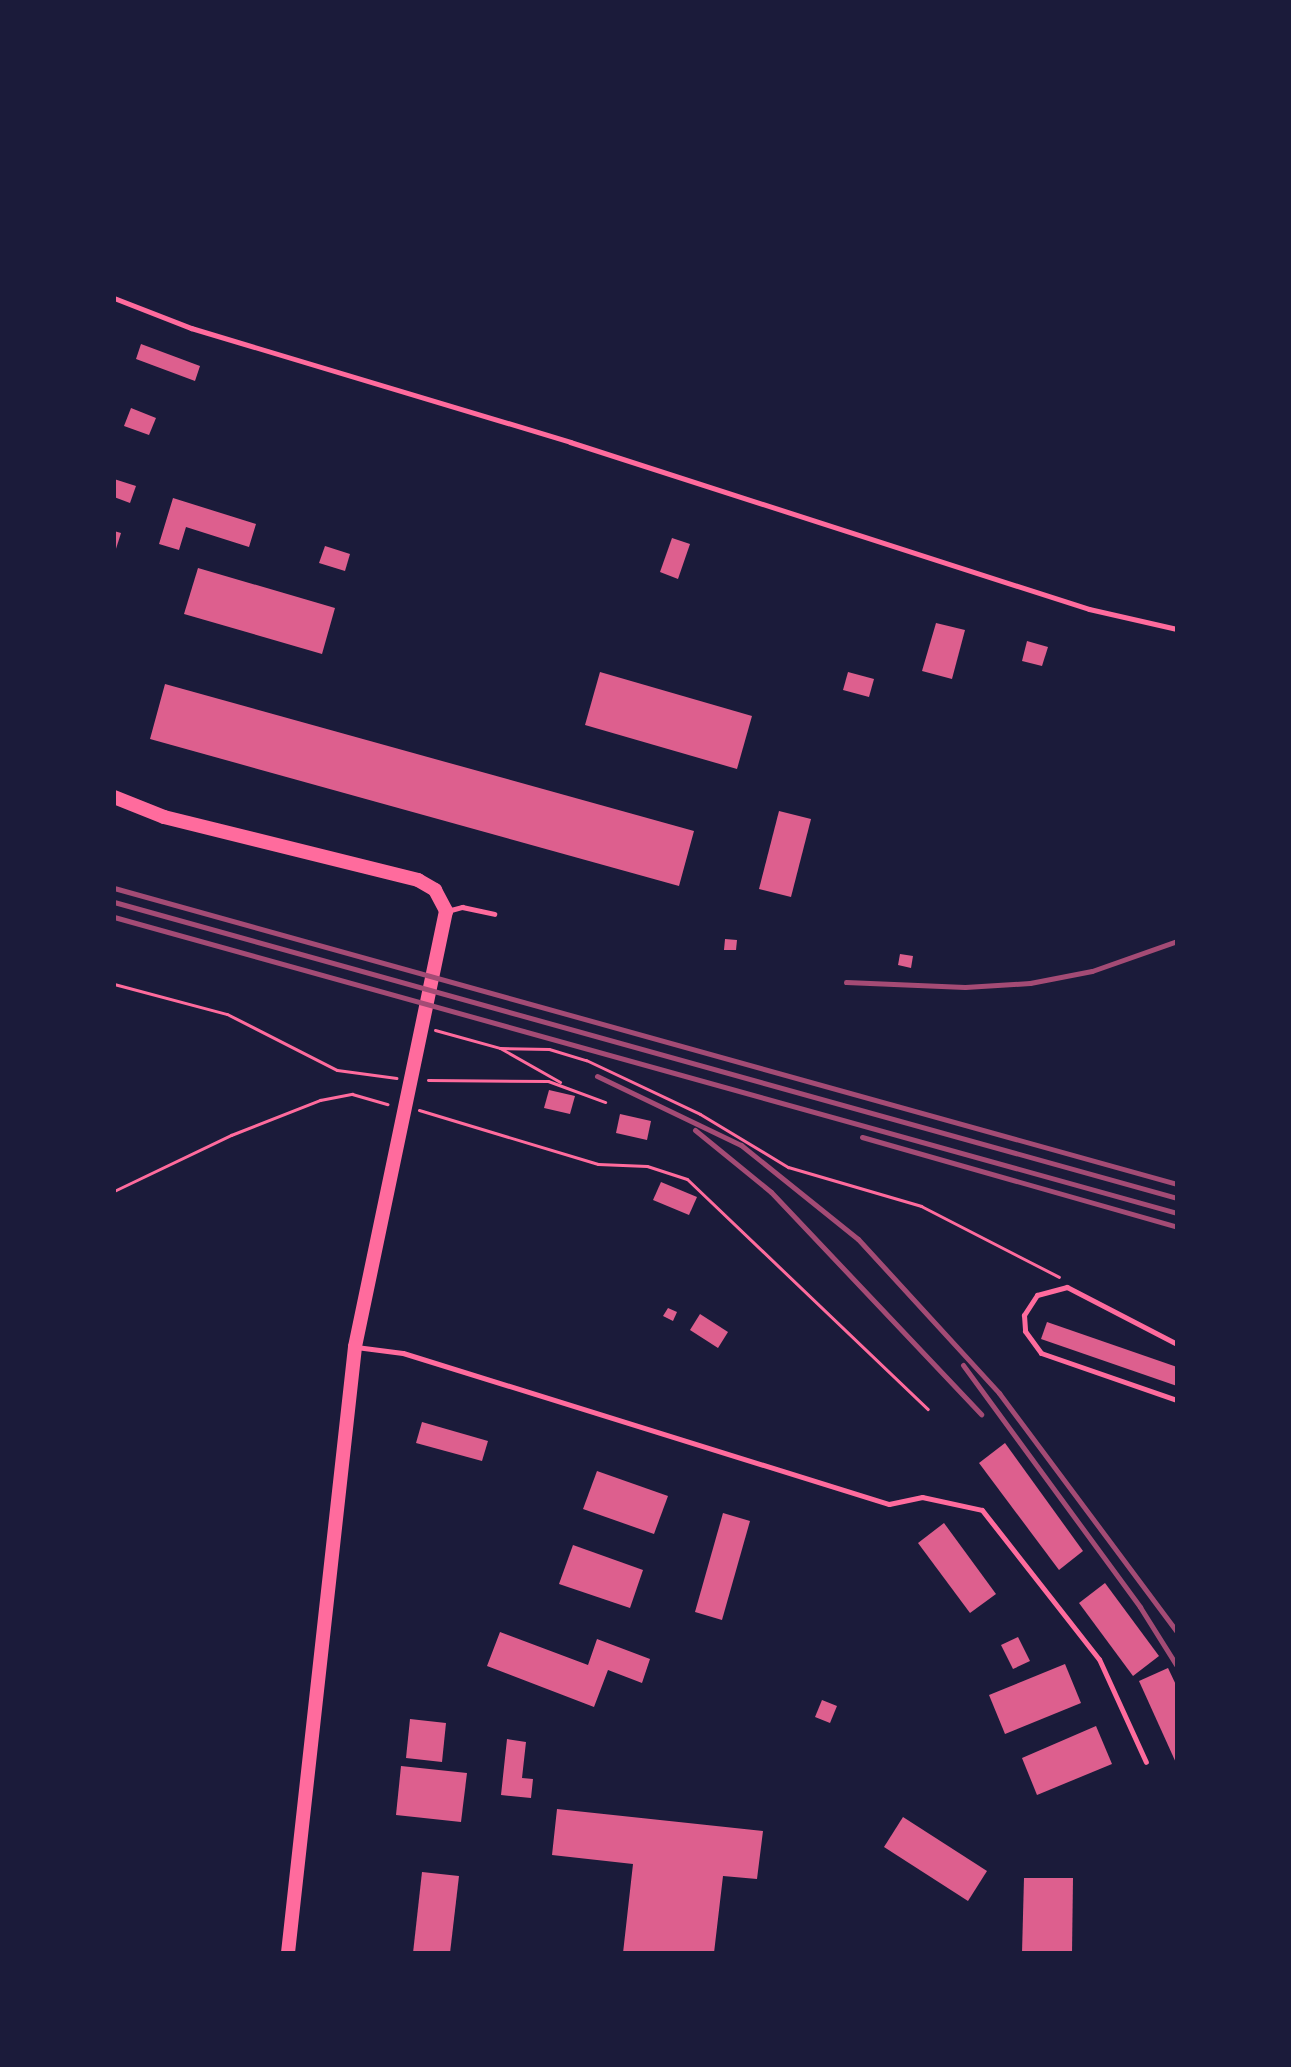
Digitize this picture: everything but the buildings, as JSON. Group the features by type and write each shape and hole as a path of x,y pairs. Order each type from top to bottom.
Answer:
{"street":[{"path":"114,797 164,817 418,880 440,896 446,911 355,1347 288,1953"}],"lane":[{"path":"114,298 191,328 570,442 1101,613 1177,629"},
{"path":"446,911 462,907 494,914"},
{"path":"1177,1344 1085,1293 1051,1288 1037,1295 1024,1315 1031,1343 1041,1353 1177,1400"},
{"path":"355,1347 403,1353 889,1504 922,1497 982,1510 1099,1659 1146,1762"}],"path":[{"path":"114,984 227,1014 337,1070 409,1080 561,1083"},
{"path":"424,1018 443,1033 500,1048 549,1049 586,1060 700,1114 788,1167 921,1206 1039,1263 1085,1293"},
{"path":"500,1048 561,1083 605,1102"},
{"path":"114,1191 231,1135 320,1100 352,1094 403,1109 445,1114 598,1164 647,1166 687,1179 928,1409"}],"railway":[{"path":"114,888 1177,1184"},
{"path":"114,902 1177,1198"},
{"path":"114,917 1177,1213"},
{"path":"846,982 965,987 1030,983 1092,971 1177,941"},
{"path":"597,1076 741,1145 858,1239 999,1393 1177,1632"},
{"path":"695,1130 771,1192 981,1414"},
{"path":"862,1137 1177,1227"},
{"path":"963,1365 1140,1607 1177,1666"}]}
